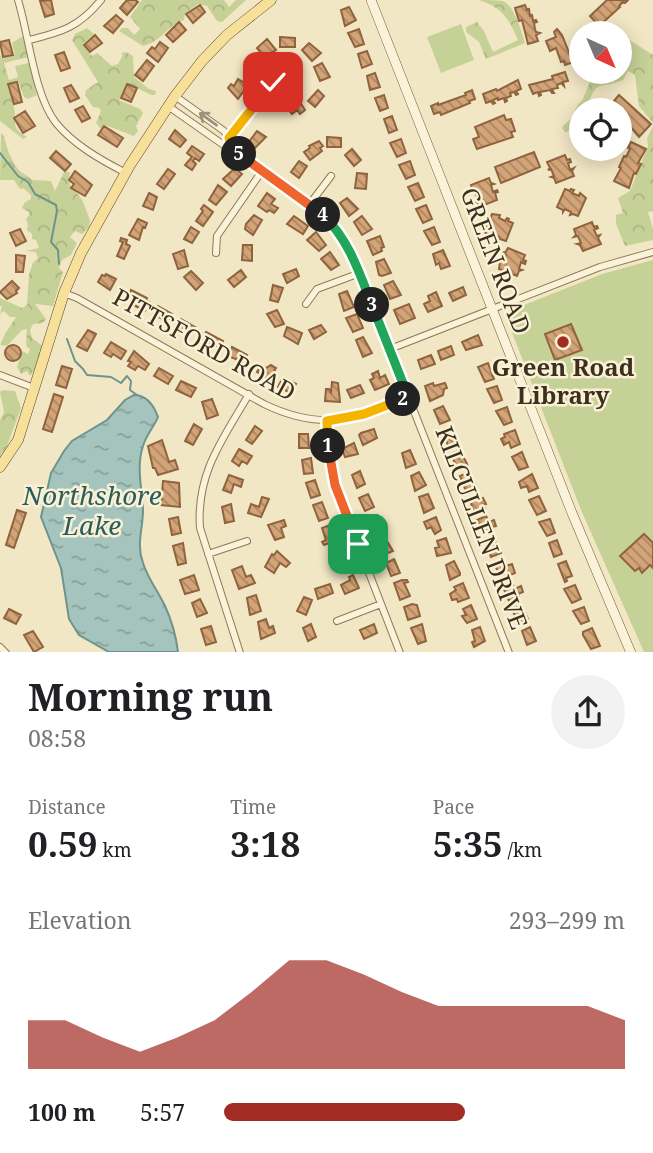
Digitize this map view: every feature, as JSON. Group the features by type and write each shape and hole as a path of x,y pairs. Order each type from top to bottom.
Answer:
{"main road":[{"path":"0,467 18,440 64,293 81,253 126,173 175,96 218,44 270,1"}],"street":[{"path":"18,0 42,93 55,121 75,142 126,173"},
{"path":"29,40 57,34 72,27 101,0"},
{"name":"GREEN ROAD","path":"371,0 572,513 631,652"},
{"path":"223,145 273,82 287,76"},
{"path":"175,96 224,131 233,149"},
{"name":"KILCULLEN DRIVE","path":"168,106 223,145 233,149 338,230 360,273 509,652"},
{"path":"216,253 217,236 262,171"},
{"path":"309,205 331,176"},
{"path":"390,349 600,267 653,252"},
{"path":"306,304 317,289 360,273"},
{"name":"PITTSFORD ROAD","path":"64,293 283,413 327,421 364,414 408,396"},
{"path":"0,375 34,388"},
{"path":"240,652 200,528 199,512 202,484 216,450 249,394"},
{"path":"327,421 329,458 335,485 400,652"},
{"path":"208,554 247,541"},
{"path":"337,621 381,604"}],"green space":[{"path":"142,0 224,0 229,7 236,0 246,0 222,22 217,21 207,6 198,4 185,13 184,20 155,41 143,46 119,31 128,28 134,35 140,29 130,17"},
{"path":"479,0 503,1 507,4 517,20 525,43 486,59 479,42 466,32 466,27 477,22 493,52 518,40 504,15 494,6"},
{"path":"461,24 474,60 441,73 427,37"},
{"path":"87,28 94,34 83,44 92,56 97,53 112,66 118,64 123,55 121,53 126,52 133,56 134,77 156,91 155,95 152,95 126,83 119,100 143,113 134,136 105,125 101,129 96,123 101,111 93,107 85,95 86,90 98,82 72,40 75,34"},
{"path":"21,37 25,38 29,57 4,63 9,80 18,77 15,66 29,63 37,95 28,99 24,97 18,81 7,85 16,127 27,137 23,139 0,121 0,54 2,59 15,55 12,43"},
{"path":"632,42 653,55 653,123 639,106 635,75 632,73"},
{"path":"589,84 609,84 596,88 591,98 583,98"},
{"path":"569,120 569,131 565,132 562,128"},
{"path":"653,126 653,211 648,212 653,240 625,246 616,224 616,215 623,213 618,198 630,191"},
{"path":"1,133 16,166 32,180 51,181 55,191 64,172 70,172 71,186 82,200 90,221 89,227 82,234 75,231 70,237 77,243 71,255 62,260 59,268 63,272 53,306 35,304 46,319 43,323 33,324 30,330 32,338 43,346 36,368 30,376 27,371 21,374 17,367 22,351 28,354 30,349 26,346 27,329 22,330 7,346 0,345 16,317 10,317 4,311 0,314 0,298 22,308 27,305 29,274 38,258 36,252 26,251 39,248 27,230 26,219 29,212 22,208 25,202 31,199 31,195 23,188 20,189 14,180 0,180"},
{"path":"653,260 653,652 644,652 581,510 506,317 509,311 602,274"},
{"path":"15,391 21,408 7,446 0,456 0,420 4,412 0,392"}],"water":[{"name":"Northshore Lake","path":"134,395 149,402 158,417 144,442 140,462 143,510 141,556 170,617 178,652 109,652 79,635 69,619 61,568 41,517 51,473 64,451 72,441 107,420 125,400"}],"building":[{"path":"51,0 54,14 45,17 40,1"},
{"path":"127,0 138,2 127,15 120,8"},
{"path":"607,0 628,0 605,21 594,21 590,16"},
{"path":"200,5 205,12 193,23 186,14"},
{"path":"525,5 533,21 537,22 534,23 536,32 540,33 536,35 538,41 528,44 522,20 519,21 515,8"},
{"path":"349,7 356,20 345,26 341,10"},
{"path":"116,15 123,21 113,33 104,26"},
{"path":"179,22 186,30 173,42 166,35"},
{"path":"359,29 364,44 355,47 348,33"},
{"path":"557,29 562,35 569,52 569,64 565,65 564,61 561,62 556,48 550,51 546,41 556,37 554,32"},
{"path":"95,35 102,43 90,52 84,45"},
{"path":"280,37 295,38 295,47 280,47"},
{"path":"267,39 276,50 264,57 257,48"},
{"path":"9,40 13,55 3,57 0,42"},
{"path":"160,42 168,48 158,62 147,53 152,47 155,49"},
{"path":"309,43 321,53 312,61 302,50"},
{"path":"367,51 372,64 362,68 358,54"},
{"path":"64,52 70,68 61,71 55,55"},
{"path":"147,60 154,66 143,81 135,75"},
{"path":"253,62 261,67 252,78 245,73"},
{"path":"322,63 330,77 320,81 314,67"},
{"path":"565,72 568,81 563,82 564,86 561,83 557,85 558,88 552,89 554,93 550,90 540,92 539,96 538,92 533,94 529,85 553,79 552,76"},
{"path":"375,73 380,87 370,90 367,76"},
{"path":"238,79 248,85 238,99 228,88 231,84 234,86"},
{"path":"518,80 521,89 516,91 518,94 510,93 511,96 506,98 505,102 504,98 498,98 493,100 493,104 491,101 486,103 483,94 496,89 497,91"},
{"path":"17,82 22,102 14,104 8,84"},
{"path":"127,84 137,88 131,102 121,98"},
{"path":"71,85 79,98 70,102 64,88"},
{"path":"318,90 324,96 315,107 308,101"},
{"path":"472,90 475,99 469,101 470,103 441,115 440,112 434,114 431,106 466,95 465,93"},
{"path":"384,95 388,108 380,111 375,98"},
{"path":"298,99 305,110 300,114 297,110 292,114 286,106"},
{"path":"83,106 90,118 82,122 75,110"},
{"path":"632,107 651,124 639,137 632,129"},
{"path":"25,111 35,126 23,133 14,118"},
{"path":"504,115 506,120 511,119 515,131 511,132 513,137 477,149 473,139 479,137 475,127"},
{"path":"392,116 397,130 389,133 384,119"},
{"path":"104,126 123,138 117,147 98,135"},
{"path":"175,130 186,140 180,147 169,139"},
{"path":"257,131 266,137 255,148 248,143"},
{"path":"327,137 341,138 341,147 327,147"},
{"path":"401,139 406,153 397,157 390,143"},
{"path":"319,141 323,146 320,148 322,151 310,160 304,152"},
{"path":"632,142 646,149 629,188 614,181 621,168 622,161 632,161"},
{"path":"192,146 204,154 199,161 195,158 193,161 196,164 192,170 185,165 192,157 187,153"},
{"path":"352,149 361,160 354,166 345,155"},
{"path":"56,151 71,164 65,171 50,158"},
{"path":"534,152 540,167 501,183 495,167"},
{"path":"565,155 571,162 568,163 570,170 574,168 574,176 556,183 551,177 554,176 551,169 548,170 550,168 547,162"},
{"path":"299,161 307,166 299,178 291,172"},
{"path":"410,161 415,175 406,179 399,165"},
{"path":"235,168 242,174 231,186 223,179"},
{"path":"168,169 175,174 164,189 157,184"},
{"path":"75,171 92,185 85,196 71,188 74,184 69,180"},
{"path":"357,173 367,174 366,189 355,188"},
{"path":"489,178 494,184 491,185 493,192 498,192 495,193 497,200 479,207 477,201 475,202 478,199 475,192 471,193 471,185"},
{"path":"418,183 424,197 415,201 408,187"},
{"path":"218,185 227,192 216,205 209,200"},
{"path":"565,189 574,190 572,193 579,196 580,193 586,198 578,216 570,215 571,212 565,209 563,212 557,207"},
{"path":"149,193 157,197 153,210 143,206"},
{"path":"267,193 275,199 271,204 278,208 274,213 258,206"},
{"path":"347,198 358,209 349,216 340,203"},
{"path":"204,205 213,212 203,226 196,221"},
{"path":"426,205 432,219 423,223 416,209"},
{"path":"492,214 500,215 499,218 505,221 507,218 513,223 506,241 497,241 499,237 492,234 490,238 490,235 484,232"},
{"path":"254,215 262,220 253,235 245,229"},
{"path":"294,216 308,226 303,234 287,224"},
{"path":"362,216 372,229 362,235 354,222"},
{"path":"138,219 147,223 139,240 129,235"},
{"path":"592,222 594,227 598,228 594,230 597,236 600,235 598,238 601,244 583,251 577,244 581,243 578,236 574,237 574,229"},
{"path":"191,227 199,232 192,243 184,239"},
{"path":"434,227 440,242 432,245 424,231"},
{"path":"20,229 26,241 16,246 10,233"},
{"path":"316,232 326,245 319,251 307,240"},
{"path":"380,236 384,247 373,255 367,241"},
{"path":"121,238 127,240 126,244 130,246 124,259 117,256 123,242 120,241"},
{"path":"243,245 252,245 252,261 242,260"},
{"path":"508,248 525,255 525,264 521,262 519,269 522,270 517,276 499,269 500,261 503,262 506,255 503,252"},
{"path":"184,250 188,266 178,269 173,254"},
{"path":"443,250 450,266 441,269 439,263 436,265 433,254"},
{"path":"330,252 339,265 331,270 321,259"},
{"path":"16,255 25,256 23,272 16,272"},
{"path":"384,259 391,273 382,276 379,275 376,262"},
{"path":"296,269 299,276 287,283 283,274"},
{"path":"241,270 246,277 234,287 228,280"},
{"path":"191,271 203,283 196,290 184,277"},
{"path":"102,275 116,279 110,290 98,282"},
{"path":"12,281 19,288 17,293 7,299 0,292"},
{"path":"393,281 401,295 390,299 384,285"},
{"path":"273,285 283,288 278,302 270,300"},
{"path":"463,287 466,295 453,301 449,293"},
{"path":"131,290 147,298 146,301 149,302 145,311 127,300"},
{"path":"347,291 354,307 344,311 339,294"},
{"path":"436,292 442,306 428,312 424,304 430,301 428,296"},
{"path":"409,304 415,318 400,324 394,310"},
{"path":"158,306 172,314 168,322 153,314"},
{"path":"277,310 284,324 275,327 267,314"},
{"path":"357,314 363,328 353,332 346,318"},
{"path":"181,319 195,327 189,335 176,327"},
{"name":"Green Road Library","path":"571,324 582,350 555,360 545,334"},
{"path":"321,325 326,332 314,339 309,330"},
{"path":"287,327 302,333 298,344 284,336"},
{"path":"88,330 96,334 87,351 77,346"},
{"path":"206,332 223,341 220,348 201,340"},
{"path":"478,335 482,345 466,350 462,342"},
{"path":"363,337 372,353 363,357 356,340"},
{"path":"111,342 126,351 121,359 104,353"},
{"path":"13,345 21,353 13,361 5,353"},
{"path":"451,346 454,355 441,360 438,351"},
{"path":"232,347 247,355 243,362 228,356"},
{"path":"134,351 149,364 145,370 138,366 135,370 128,366"},
{"path":"431,355 435,364 421,369 418,360"},
{"path":"488,363 494,379 485,382 478,367"},
{"path":"261,365 276,368 269,380 257,372"},
{"path":"62,366 72,369 66,388 56,385"},
{"path":"159,368 173,376 168,384 154,376"},
{"path":"378,371 380,378 385,375 389,384 375,390 370,380 374,378 372,374"},
{"path":"283,377 296,384 291,393 278,387"},
{"path":"181,381 196,388 191,397 176,390"},
{"path":"332,382 338,383 340,402 325,401 326,389 331,392"},
{"path":"433,383 434,386 445,383 447,388 444,389 443,395 430,401 425,386"},
{"path":"360,385 364,393 351,398 347,390"},
{"path":"497,386 502,400 494,403 487,389"},
{"path":"54,394 63,397 52,432 43,429"},
{"path":"212,399 218,415 207,419 202,402"},
{"path":"443,406 450,420 440,424 434,410"},
{"path":"507,407 512,422 504,425 496,411"},
{"path":"194,424 202,429 193,445 185,441"},
{"path":"255,426 262,431 252,444 246,440"},
{"path":"452,428 459,442 448,446 443,431"},
{"path":"374,429 377,438 363,445 359,435"},
{"path":"515,430 520,444 511,448 509,442 504,445 501,439 505,437 504,434"},
{"path":"299,434 308,434 309,448 299,448"},
{"path":"162,440 169,462 175,460 178,469 158,475 153,468 148,446"},
{"path":"354,443 358,454 345,457 342,449"},
{"path":"239,449 252,456 247,464 242,461 239,466 232,461"},
{"path":"410,450 416,464 406,468 402,453"},
{"path":"460,450 468,467 462,469 457,468 451,454"},
{"path":"522,452 528,467 519,470 512,457"},
{"path":"311,458 313,473 304,474 302,460"},
{"path":"360,471 365,484 357,488 352,475"},
{"path":"419,472 426,485 415,491 411,476"},
{"path":"469,472 476,486 466,491 460,476"},
{"path":"532,474 538,488 529,492 527,486 521,488 519,482"},
{"path":"229,475 243,480 241,487 234,484 231,493 223,490"},
{"path":"315,480 320,495 311,498 306,483"},
{"path":"163,481 179,483 180,507 161,505"},
{"path":"368,494 374,507 365,511 359,498"},
{"path":"428,494 434,508 424,513 419,497"},
{"path":"477,495 479,499 483,498 486,504 483,505 485,508 474,512 469,498"},
{"path":"539,496 546,511 537,515 529,500"},
{"path":"262,497 269,499 261,517 248,513 251,504 259,507"},
{"path":"322,502 328,518 319,521 313,505"},
{"path":"231,504 234,521 225,523 222,507"},
{"path":"17,510 26,513 14,548 6,545"},
{"path":"377,515 385,526 374,532 368,519"},
{"path":"486,516 489,522 494,520 496,526 483,534 477,520"},
{"path":"178,517 181,533 172,535 169,519"},
{"path":"436,517 441,530 435,534 431,527 427,529 424,522"},
{"path":"550,519 555,533 547,536 539,522"},
{"path":"284,520 286,526 281,528 284,537 275,540 268,525"},
{"path":"330,525 337,540 324,545 322,542 326,540 322,528"},
{"path":"644,534 653,543 653,568 650,565 642,573 639,568 635,571 620,556"},
{"path":"384,536 393,551 383,555 376,539"},
{"path":"446,538 451,553 437,556 437,541"},
{"path":"494,539 501,553 491,557 485,542"},
{"path":"557,540 562,554 554,557 549,543"},
{"path":"183,543 186,563 178,565 173,546"},
{"path":"340,547 345,562 337,565 331,551"},
{"path":"277,551 290,563 286,567 280,563 274,573 265,567 272,554"},
{"path":"394,559 400,573 391,576 386,563"},
{"path":"454,561 460,575 450,580 446,565"},
{"path":"504,561 506,566 512,564 515,573 501,579 495,565"},
{"path":"566,561 572,576 566,578 565,582 558,564"},
{"path":"242,566 246,577 251,575 255,583 239,589 232,570"},
{"path":"194,575 199,590 185,594 180,580"},
{"path":"353,575 359,588 345,594 341,585"},
{"path":"402,580 408,582 404,583 410,596 400,600 394,583"},
{"path":"463,583 469,598 458,602 457,599 452,600 450,594 456,590 454,587"},
{"path":"512,583 515,589 521,586 523,592 509,601 503,587"},
{"path":"330,584 333,593 318,599 315,589"},
{"path":"575,585 581,599 572,603 564,589"},
{"path":"256,595 261,611 250,615 247,598"},
{"path":"304,597 312,600 306,615 297,611"},
{"path":"200,599 207,613 197,617 192,603"},
{"path":"417,605 420,616 408,620 404,607"},
{"path":"471,605 477,619 467,623 462,616 466,615 463,609"},
{"path":"521,605 528,619 518,623 512,609"},
{"path":"584,607 589,621 581,624 573,611"},
{"path":"9,609 21,615 16,624 4,618"},
{"path":"266,619 269,628 273,626 275,633 261,639 258,622"},
{"path":"311,624 316,637 308,641 303,628"},
{"path":"374,624 377,633 364,639 360,630"},
{"path":"422,624 426,641 418,644 411,628"},
{"path":"211,626 216,642 206,645 201,629"},
{"path":"480,627 485,641 474,647 472,630"},
{"path":"530,627 536,641 527,645 522,631"},
{"path":"592,628 600,646 591,649 583,632"},
{"path":"33,631 43,647 34,652 24,635"}],"waterway":[{"path":"0,153 18,176 28,182 35,194 56,205 51,242 58,250 59,264"},
{"path":"67,339 75,361 87,375 111,377 121,383 127,376 131,381 130,390 137,395"}],"place":[{"name":"Green Road Library","path":"563,342"}],"route":[{"path":"273,82 229,138 233,149 322,214 343,237 351,251 408,396 364,414 327,421 329,458 335,485 358,544"}]}
